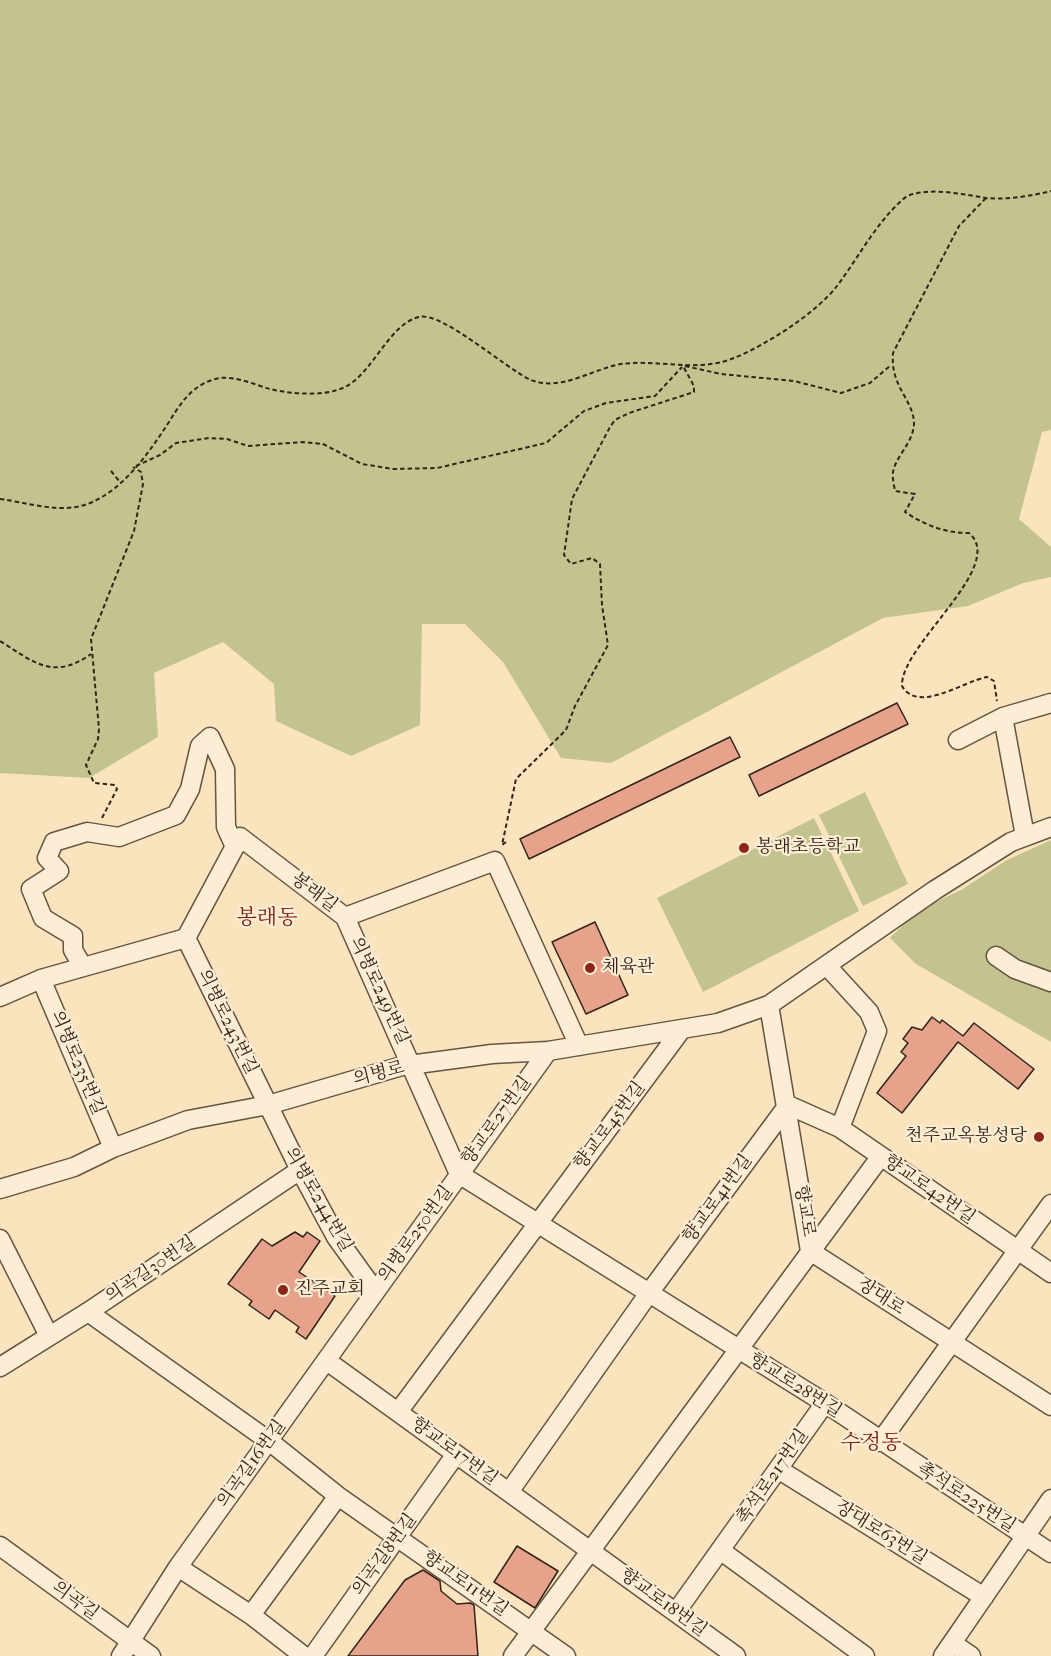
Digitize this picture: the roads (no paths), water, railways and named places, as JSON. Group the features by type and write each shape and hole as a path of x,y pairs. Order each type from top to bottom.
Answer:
{"street":[{"path":"958,740 1002,718 1051,703"},
{"path":"1002,718 1025,836"},
{"path":"0,997 41,979 186,938 235,846 226,827 225,769 210,737 200,746 190,789 176,815 119,837 96,832 54,842 46,858 59,871 31,890 43,918 73,936 73,950 83,967"},
{"path":"769,1005 925,896 1025,836 1051,827"},
{"name":"봉래길","path":"235,846 240,837 345,917 495,861 579,1046"},
{"name":"의병로249번길","path":"345,917 413,1066"},
{"name":"의병로243번길","path":"186,938 268,1106"},
{"path":"996,956 1015,969 1051,982"},
{"path":"827,966 869,1012 877,1031 840,1128"},
{"name":"의병로235번길","path":"41,979 113,1148"},
{"name":"의병로","path":"0,1189 74,1167 113,1148 188,1120 268,1106 402,1066 492,1054 548,1051 682,1029 718,1023 769,1005"},
{"name":"향교로","path":"513,1656 810,1251 788,1105 769,1005"},
{"name":"향교로45번길","path":"537,1223 682,1029"},
{"name":"향교로27번길","path":"548,1051 459,1174 738,1350"},
{"name":"의병로250번길","path":"327,1361 459,1174 413,1066"},
{"name":"향교로42번길","path":"788,1105 840,1128 1051,1273"},
{"name":"향교로41번길","path":"649,1293 788,1105"},
{"name":"의병로244번길","path":"268,1106 336,1237 375,1290"},
{"path":"810,1251 881,1156"},
{"name":"의곡길30번길","path":"0,1367 88,1312 300,1170"},
{"path":"880,1443 1051,1204"},
{"name":"향교로17번길","path":"398,1412 537,1223"},
{"path":"0,1239 49,1336"},
{"name":"장대로","path":"810,1251 1051,1406"},
{"name":"향교로17번길","path":"509,1492 649,1293"},
{"name":"향교로11번길","path":"88,1312 269,1441 338,1496 566,1656"},
{"name":"향교로28번길","path":"738,1350 825,1403 880,1443"},
{"name":"향교로17번길","path":"327,1361 591,1551"},
{"name":"의곡길16번길","path":"126,1649 178,1567 327,1361"},
{"name":"촉석로217번길","path":"676,1612 825,1403"},
{"name":"촉석로225번길","path":"880,1443 1051,1553"},
{"name":"의곡길8번길","path":"313,1656 456,1454"},
{"name":"장대로63번길","path":"778,1469 984,1597"},
{"path":"250,1615 338,1496"},
{"path":"971,1656 948,1649 1051,1499"},
{"name":"의곡길","path":"0,1546 126,1649 151,1656"},
{"path":"720,1550 865,1656"},
{"name":"향교로18번길","path":"591,1551 736,1656"},
{"path":"178,1567 250,1615 304,1656"}],"place":[{"name":"봉래초등학교","path":"744,848"},
{"name":"체육관","path":"590,968"},
{"name":"천주교옥봉성당","path":"1039,1137"},
{"name":"진주교회","path":"283,1290"}],"district":[{"name":"봉래동","path":"267,919"},
{"name":"수정동","path":"871,1444"}]}
